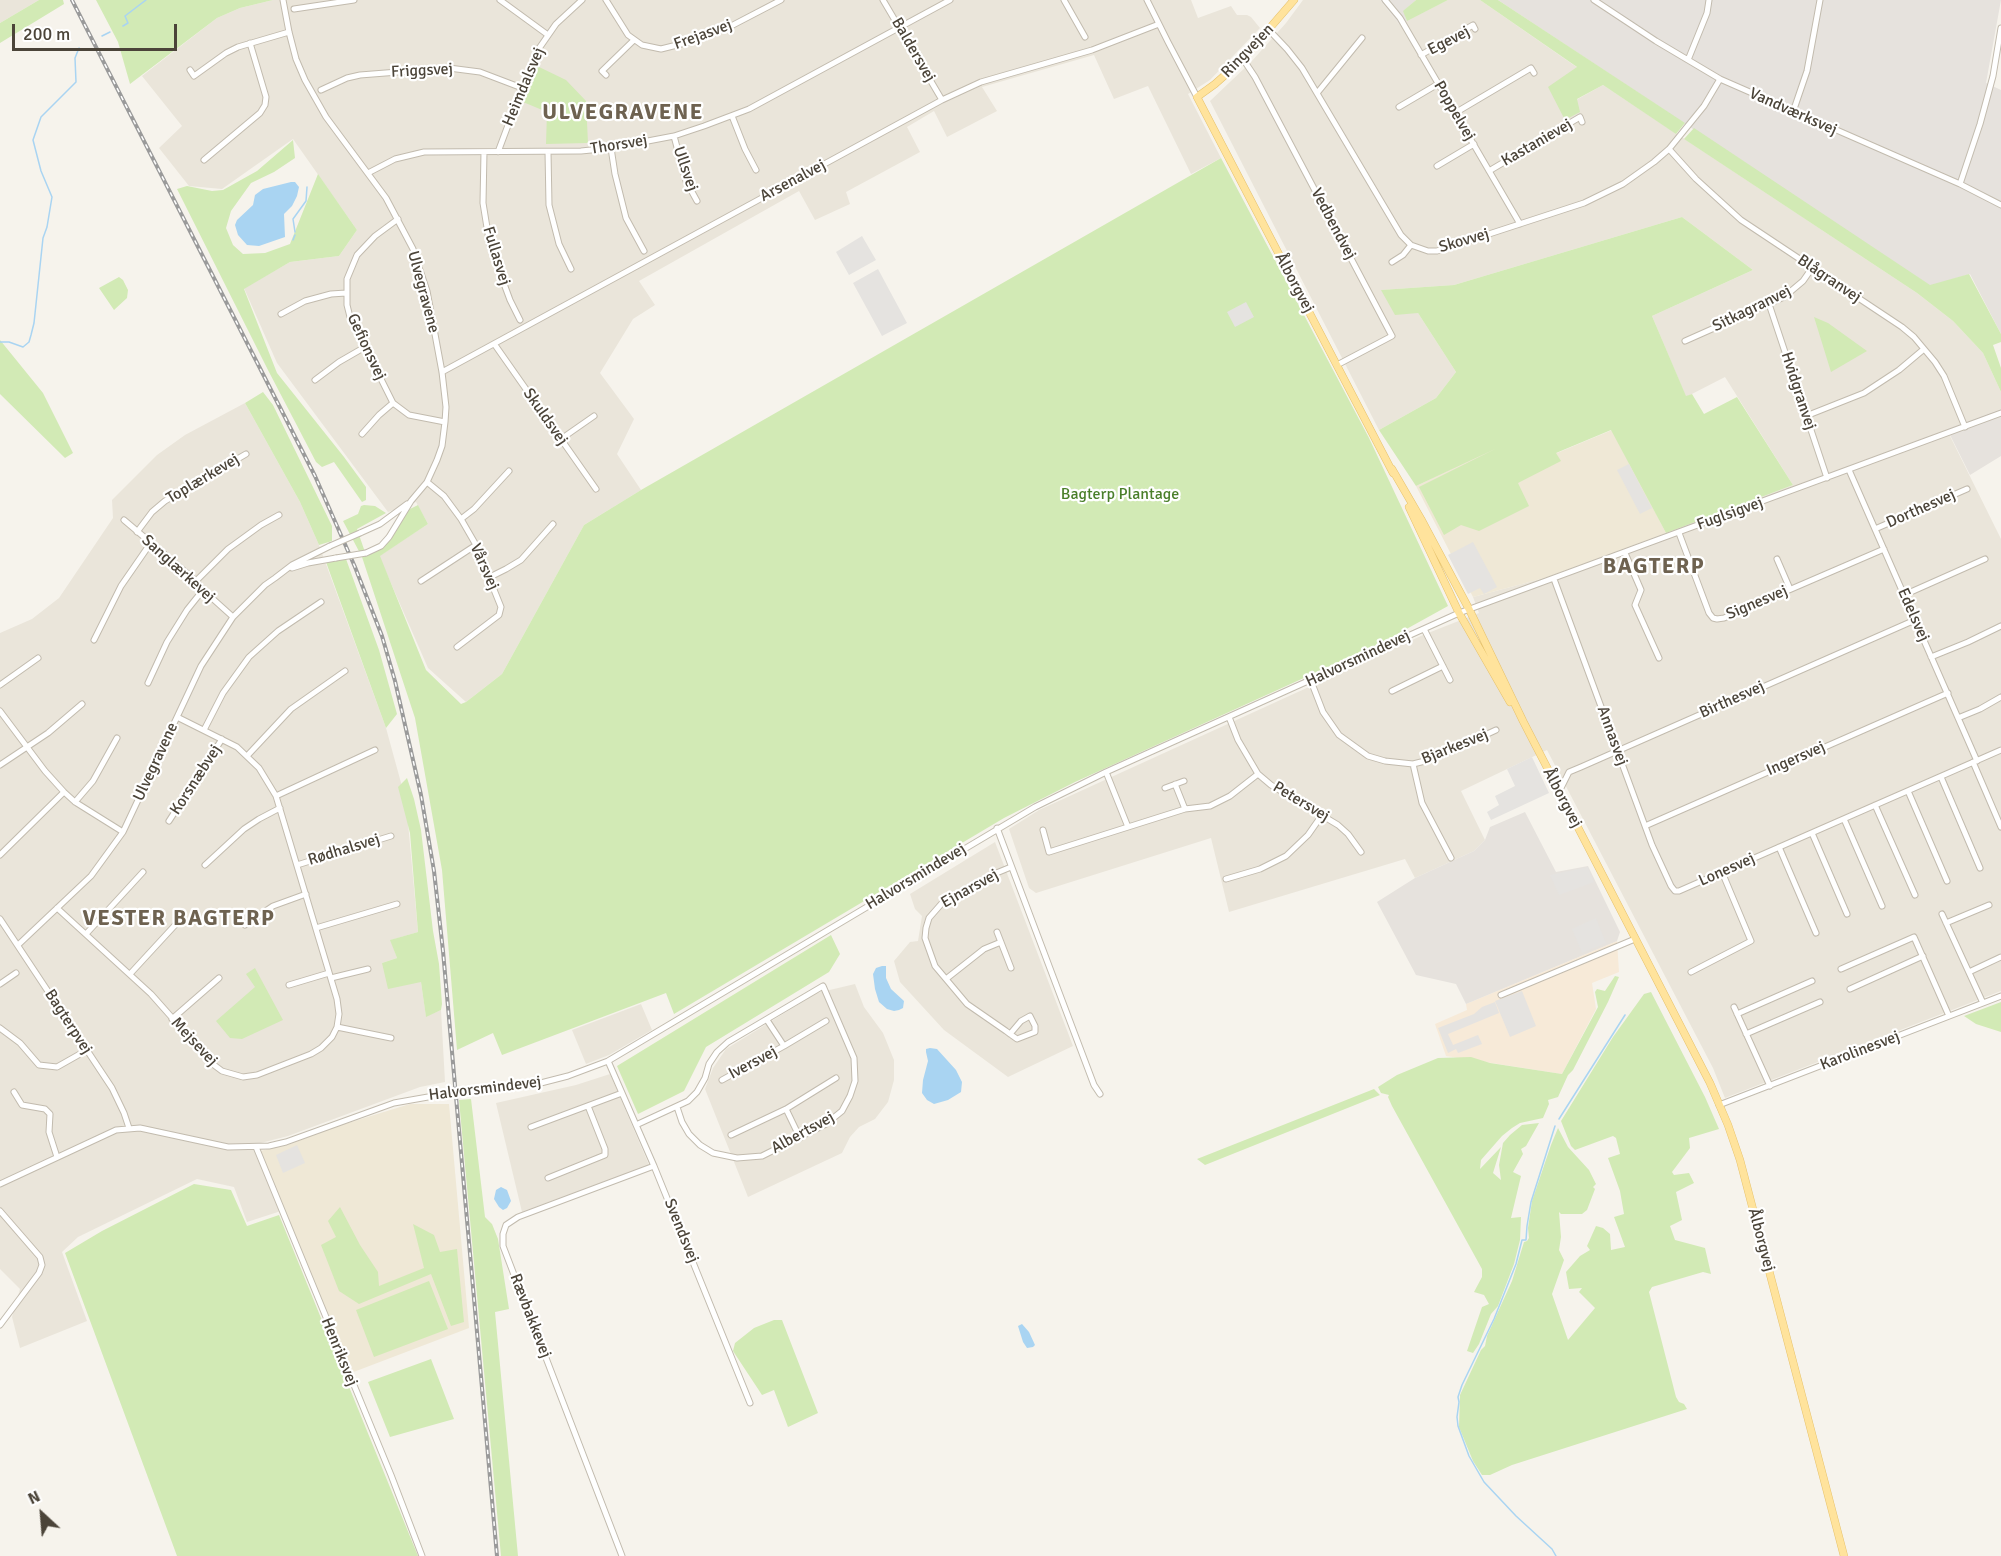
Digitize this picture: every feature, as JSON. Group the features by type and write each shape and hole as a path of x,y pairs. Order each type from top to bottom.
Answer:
{"main road":[{"name":"Ringvejen","path":"1197,96 1215,84 1243,59 1294,0"},
{"name":"Ålborgvej","path":"1197,96 1392,469 1469,609 1522,721 1678,1021 1719,1105 1740,1160 1844,1556"},
{"name":"Ålborgvej","path":"1392,469 1459,613 1522,721"}],"street":[{"name":"Ulvegravene","path":"283,572 308,563 366,553 381,546 411,501 427,482 442,446 446,407 427,291 413,249 398,219 311,92 296,59 284,0"},
{"path":"294,9 354,0"},
{"path":"500,0 548,35"},
{"name":"Heimdalsvej","path":"498,152 533,60 548,35 582,0"},
{"path":"606,0 623,30 634,40 603,71 606,75"},
{"name":"Frejasvej","path":"634,40 651,48 670,48 733,25 781,0"},
{"name":"Baldersvej","path":"883,0 942,100"},
{"name":"Thorsvej","path":"368,173 395,159 424,152 548,152 611,148 674,136 732,116 774,96 950,0"},
{"path":"1064,0 1085,37"},
{"path":"1147,0 1197,96"},
{"name":"Poppelvej","path":"1385,0 1400,18 1520,224"},
{"name":"Vandværksvej","path":"1594,0 1720,79 1960,184 2001,205"},
{"path":"1688,60 1707,13 1709,0"},
{"path":"1793,112 1807,71 1820,0"},
{"name":"Arsenalvej","path":"442,372 942,100 981,82 1092,51 1159,24"},
{"name":"Egevej","path":"1421,55 1473,25 1475,29"},
{"path":"1960,184 1980,124 2001,28"},
{"path":"1269,30 1297,61 1318,92 1401,235 1411,245 1403,255 1392,262"},
{"path":"190,70 194,76 226,52 289,32"},
{"path":"1318,92 1362,38"},
{"path":"204,160 260,113 265,105 266,97 250,43"},
{"name":"Vedbendvej","path":"1243,59 1255,77 1392,336 1337,365"},
{"name":"Friggsvej","path":"321,90 347,78 360,75 449,68 480,72 522,88"},
{"path":"1455,113 1532,68 1534,73"},
{"name":"Skovvej","path":"1411,245 1419,249 1437,251 1584,204 1606,194 1637,175 1669,149 1697,116 1720,79"},
{"path":"1399,108 1438,84"},
{"path":"732,116 756,170"},
{"name":"Kastanievej","path":"1489,171 1580,117 1582,122"},
{"name":"Ullsvej","path":"674,136 686,181 697,201"},
{"path":"1437,166 1474,144"},
{"path":"611,148 626,218 644,251"},
{"name":"Blågranvej","path":"1669,149 1696,179 1733,214 1902,327 1924,349 1944,376 1965,427"},
{"name":"Fullasvej","path":"484,152 483,203 490,246 520,320"},
{"path":"548,152 549,205 559,244 572,269"},
{"name":"Gefionsvej","path":"393,403 350,317 346,293 351,266 357,255 370,240 398,219"},
{"name":"Sitkagranvej","path":"1685,341 1769,304 1794,290 1812,268"},
{"path":"281,314 305,301 331,294 346,293"},
{"name":"Hvidgranvej","path":"1769,304 1827,478"},
{"name":"Skuldsvej","path":"495,345 596,489"},
{"path":"315,380 339,362 365,347"},
{"path":"1806,416 1845,401 1882,382 1924,349"},
{"path":"362,434 393,403 409,415 445,423"},
{"name":"Fuglsigvej","path":"1459,613 2001,413"},
{"path":"561,439 594,416"},
{"name":"Toplærkevej","path":"137,531 152,512 165,501 246,454"},
{"name":"Edelsvej","path":"1849,470 1958,718 1975,762"},
{"path":"461,519 491,492 509,471"},
{"name":"Vårsvej","path":"427,482 444,496 461,519 476,545 501,607 499,615 457,647"},
{"name":"Dorthesvej","path":"1875,529 1967,489"},
{"name":"Ulvegravene","path":"18,945 90,876 123,832 201,666 233,616 265,585 292,565 380,524 411,501"},
{"path":"195,581 243,537 279,515"},
{"name":"Sanglærkevej","path":"124,520 233,616"},
{"path":"490,577 520,560 554,524"},
{"name":"Signesvej","path":"1679,533 1709,613 1713,618 1724,618 1884,549"},
{"path":"94,640 121,586 150,544"},
{"path":"421,581 476,545"},
{"path":"1625,553 1641,590 1635,604 1659,658"},
{"path":"1777,559 1790,589"},
{"path":"1904,595 1985,559"},
{"name":"Annasvej","path":"1554,579 1645,826 1661,867 1675,891"},
{"path":"148,683 167,642 203,590"},
{"path":"204,730 223,693 249,657 278,631 321,602"},
{"name":"Halvorsmindevej","path":"0,1184 106,1134 129,1128 152,1130 228,1147 256,1148 286,1142 394,1103 444,1094 533,1085 568,1076 608,1061 1035,807 1106,772 1459,613"},
{"name":"Birthesvej","path":"1559,792 1569,772 1915,620"},
{"path":"1931,657 2001,626"},
{"path":"1424,629 1450,680"},
{"path":"0,686 38,658"},
{"path":"1392,691 1443,666"},
{"path":"247,756 291,709 345,671"},
{"name":"Bjarkesvej","path":"1311,681 1323,712 1339,735 1368,756 1399,764 1413,764 1451,752 1496,730"},
{"name":"Ingersvej","path":"1645,826 1947,693"},
{"path":"1958,718 2001,698"},
{"path":"0,765 28,748 82,705"},
{"path":"0,711 45,771 64,792 75,802 123,832"},
{"path":"177,717 222,739 247,756 266,777 280,808 339,1006 337,1027 391,1038"},
{"name":"Petersvej","path":"1229,717 1245,754 1258,774 1271,785 1322,815 1348,834 1360,852"},
{"path":"75,802 93,781 117,738"},
{"name":"Korsnæbvej","path":"169,821 222,739"},
{"path":"276,796 375,750"},
{"name":"Lonesvej","path":"1675,891 1779,848 2001,750"},
{"path":"1975,762 2001,827"},
{"path":"1413,764 1422,804 1451,858"},
{"path":"1106,772 1128,827"},
{"path":"1043,830 1049,852 1185,809 1210,806 1240,789 1258,774"},
{"path":"1941,777 1980,868"},
{"path":"1165,788 1184,781"},
{"path":"1175,784 1185,809"},
{"path":"1908,791 1947,882"},
{"path":"0,855 64,792"},
{"path":"1875,805 1915,895"},
{"path":"205,865 244,829 280,808"},
{"path":"1227,879 1260,869 1286,856 1308,836 1322,815"},
{"path":"1844,819 1882,906"},
{"path":"997,828 1094,1085 1100,1094"},
{"path":"1812,833 1847,915"},
{"name":"Rødhalsvej","path":"297,865 391,836"},
{"path":"1779,848 1816,933"},
{"name":"Ejnarsvej","path":"1010,1034 967,1004 935,966 927,947 926,928 929,918 943,902 1011,867"},
{"path":"86,934 143,872"},
{"path":"1691,972 1751,941 1722,872"},
{"path":"245,926 273,906 306,894"},
{"path":"316,928 397,904"},
{"path":"1946,923 1989,905"},
{"name":"Mejsevej","path":"57,908 130,974 214,1065 232,1075 257,1076 311,1054 327,1042 337,1027"},
{"path":"1942,914 1983,1003"},
{"name":"Bagterpvej","path":"0,919 118,1100 129,1128"},
{"path":"130,974 177,923"},
{"path":"997,932 1011,968"},
{"path":"1841,969 1913,937 1949,1016"},
{"path":"1501,995 1635,939"},
{"path":"946,979 984,949 1001,942"},
{"path":"1850,989 1923,956"},
{"path":"1969,972 2001,957"},
{"path":"289,985 368,969"},
{"path":"0,984 16,973"},
{"path":"172,1019 219,978"},
{"path":"1737,1014 1812,981"},
{"name":"Albertsvej","path":"636,1125 688,1101 697,1092 717,1052 728,1042 823,986 854,1058 855,1081 842,1111 826,1124 800,1138 762,1156 748,1158 723,1156 700,1145 689,1134 677,1107"},
{"name":"Karolinesvej","path":"1719,1105 2001,996"},
{"path":"1746,1034 1820,1002"},
{"path":"1734,1007 1770,1086"},
{"path":"1030,1016 1035,1032 1017,1039 1010,1034 1021,1021 1030,1016"},
{"name":"Iversvej","path":"767,1020 784,1046"},
{"name":"Iversvej","path":"722,1080 826,1021"},
{"path":"0,1028 21,1043 39,1065 57,1067 87,1050"},
{"name":"Svendsvej","path":"608,1061 654,1166 750,1403"},
{"path":"731,1135 786,1109 836,1078"},
{"path":"14,1092 22,1105 45,1109 50,1114 49,1132 57,1157"},
{"path":"531,1127 622,1093"},
{"path":"548,1178 605,1155 605,1149 588,1106"},
{"path":"786,1109 800,1138"},
{"name":"Henriksvej","path":"256,1148 391,1475 422,1556"},
{"name":"Rævbakkevej","path":"621,1556 503,1246 503,1234 506,1225 518,1217 654,1166"},
{"path":"0,1211 40,1257 42,1265 39,1273 0,1325"}],"shaded area":[{"path":"0,0 39,0 0,23"},
{"path":"273,0 1191,0 1198,18 1231,6 1237,15 1251,17 1260,28 1210,80 1188,94 1221,158 1191,174 1148,86 1114,99 1094,55 982,87 997,111 947,137 934,111 907,127 920,152 846,192 850,204 815,220 799,191 639,281 655,305 633,319 600,373 634,419 617,454 641,490 584,525 502,674 466,702 428,668 379,556 428,524 416,502 388,512 277,363 244,288 290,262 339,256 357,230 293,139 222,189 189,186 159,148 182,126 142,76 217,18 240,8"},
{"path":"1303,0 1380,0 1399,24 1448,0 1480,0 1578,68 1576,100 1603,85 1917,293 1953,321 1983,353 2001,392 2001,409 1947,430 2001,539 2001,991 1725,1098 1713,1068 1547,750 1461,791 1485,840 1474,851 1415,878 1405,859 1229,912 1211,838 1036,893 1029,888 1009,829 1039,810 1423,635 1479,613 1473,597 1548,577 1793,485 1725,377 1686,397 1652,316 1753,270 1682,217 1454,285 1382,290 1418,313 1456,372 1436,398 1379,430 1210,101 1251,62"},
{"path":"1380,0 1416,0 1404,11 1407,21 1399,24"},
{"path":"1498,0 2001,0 1986,83 2001,90 2001,334 1970,274 1930,286"},
{"path":"862,236 876,260 849,275 836,252"},
{"path":"878,269 907,323 882,336 853,283"},
{"path":"1246,302 1254,317 1235,327 1227,312"},
{"path":"245,403 300,502 319,545 386,728 406,801 418,932 391,940 397,958 382,963 421,982 426,1016 441,1010 445,1082 420,1087 288,1136 253,1145 281,1211 247,1222 234,1187 197,1179 78,1237 62,1252 87,1321 20,1348 12,1317 20,1289 0,1269 0,633 32,619 59,598 113,518 112,500 157,455 185,435"},
{"path":"2001,409 2001,456 1970,475 1947,429"},
{"path":"1536,428 1557,453 1612,430 1666,533 1548,577 1473,597 1416,486"},
{"path":"1629,464 1652,508 1640,514 1617,470"},
{"path":"1473,542 1497,587 1484,594 1480,588 1468,594 1448,555"},
{"path":"1532,757 1549,793 1491,820 1487,812 1499,805 1495,796 1515,786 1507,769"},
{"path":"1525,812 1556,872 1588,866 1620,932 1617,941 1466,1004 1456,984 1416,975 1377,902 1415,878 1474,851 1485,840 1490,827"},
{"path":"995,842 1073,1046 1008,1077 944,1030 900,982 894,961 910,942 918,941 922,916 915,909 910,894"},
{"path":"1588,867 1594,882 1559,895 1550,875"},
{"path":"1596,918 1606,943 1582,953 1572,929"},
{"path":"1617,941 1619,972 1592,983 1596,1009 1562,1074 1446,1056 1435,1024 1467,1010 1466,1004"},
{"path":"855,984 864,1007 883,1033 894,1060 894,1080 888,1102 875,1119 859,1127 850,1137 842,1153 748,1197 705,1089 713,1068 726,1049 817,993"},
{"path":"1522,991 1536,1026 1510,1037 1495,1001"},
{"path":"1495,1002 1499,1013 1448,1034 1453,1045 1478,1035 1482,1044 1458,1053 1456,1049 1448,1053 1438,1028 1474,1014 1482,1007"},
{"path":"641,1004 652,1030 609,1055 586,1064 572,1030"},
{"path":"610,1074 649,1165 522,1212 496,1103 576,1085"},
{"path":"410,1104 449,1104 469,1328 351,1373 260,1151 290,1144 338,1126"},
{"path":"297,1145 305,1163 283,1173 276,1155"}],"green space":[{"path":"39,0 63,0 64,4 0,43 0,23"},
{"path":"96,0 273,0 240,8 217,18 130,84 118,42"},
{"path":"1416,0 1448,0 1407,21 1403,11"},
{"path":"1480,0 1498,0 1685,123 1676,134 1603,85 1577,99 1580,112 1565,120 1548,87 1577,67"},
{"path":"537,66 566,80 586,101 588,143 546,144 547,112 523,102"},
{"path":"1694,128 1930,285 1969,274 2001,334 2001,342 1993,345 2001,368 2001,392 1983,353 1953,321 1917,293 1684,139"},
{"path":"293,140 295,158 251,183 231,211 226,228 233,245 243,254 265,253 290,244 318,174 357,230 339,256 290,262 244,289 277,373 366,487 366,500 362,502 334,462 322,467 316,462 177,189 187,186 212,191 223,190 257,171"},
{"name":"Bagterp Plantage","path":"1221,158 1369,438 1448,606 1383,642 1075,782 1004,818 674,1014 666,993 502,1055 493,1033 457,1050 442,870 415,718 362,557 343,521 358,514 361,506 364,505 375,506 386,513 357,529 366,555 375,552 389,541 408,510 418,505 428,524 380,556 426,670 461,704 466,702 502,674 584,525 641,490"},
{"path":"1682,217 1753,270 1652,316 1686,396 1692,394 1704,414 1737,397 1793,485 1666,533 1611,430 1556,453 1561,461 1518,483 1529,506 1479,531 1461,525 1444,535 1419,487 1495,449 1416,486 1379,430 1436,398 1456,372 1418,313 1395,315 1381,290 1454,285"},
{"path":"119,277 128,290 127,298 114,310 99,288"},
{"path":"1814,317 1828,323 1867,351 1831,372"},
{"path":"0,340 43,393 73,453 65,458 0,394"},
{"path":"263,392 273,405 332,526 332,541 319,545 300,502 245,403"},
{"path":"346,559 379,650 397,714 386,728 326,562"},
{"path":"407,778 421,830 439,964 441,1010 426,1017 421,982 388,989 382,963 397,958 390,940 418,932 410,833 398,787"},
{"path":"831,935 840,954 829,972 706,1047 684,1091 638,1114 617,1066"},
{"path":"255,968 283,1020 242,1039 230,1038 216,1021 255,987 246,974"},
{"path":"1615,976 1619,977 1608,1002 1558,1097 1548,1100 1549,1104 1543,1118 1520,1123 1512,1128 1481,1160 1480,1169 1501,1147 1493,1173 1501,1180 1499,1165 1503,1143 1522,1125 1539,1123 1526,1146 1521,1149 1523,1154 1513,1172 1521,1176 1511,1218 1521,1217 1520,1240 1514,1264 1498,1306 1491,1314 1479,1344 1473,1353 1467,1351 1482,1307 1489,1304 1484,1295 1474,1292 1482,1277 1482,1269 1392,1106 1389,1095 1381,1093 1378,1087 1397,1075 1438,1058 1471,1057 1490,1063 1562,1074 1598,1007 1595,992 1597,989 1605,991"},
{"path":"1651,992 1719,1129 1689,1138 1690,1148 1672,1172 1674,1175 1689,1173 1694,1183 1676,1192 1682,1220 1670,1226 1675,1240 1705,1248 1711,1274 1703,1272 1652,1287 1649,1292 1676,1397 1687,1409 1512,1465 1490,1475 1482,1475 1473,1461 1459,1427 1460,1395 1485,1346 1487,1336 1512,1281 1524,1242 1529,1238 1528,1228 1532,1201 1558,1128 1568,1147 1589,1170 1596,1184 1593,1187 1595,1189 1587,1210 1582,1214 1561,1214 1559,1212 1561,1237 1559,1250 1564,1260 1552,1294 1568,1340 1595,1308 1579,1292 1582,1288 1569,1289 1566,1272 1580,1256 1590,1250 1587,1246 1596,1226 1610,1234 1611,1250 1625,1247 1614,1217 1624,1214 1620,1191 1608,1158 1620,1154 1616,1138 1613,1136 1575,1150 1571,1146 1561,1121 1613,1037 1644,994"},
{"path":"2001,1002 2001,1032 1976,1024 1964,1016"},
{"path":"1374,1089 1380,1095 1205,1165 1197,1159"},
{"path":"471,1099 485,1217 492,1224 498,1239 509,1309 495,1312 518,1556 501,1556 459,1100"},
{"path":"194,1184 231,1190 247,1226 279,1215 418,1556 177,1556 65,1253 102,1231"},
{"path":"340,1207 360,1245 378,1272 379,1286 424,1268 413,1224 434,1235 440,1252 457,1249 464,1322 451,1326 431,1274 359,1304 339,1291 321,1245 336,1237 328,1221"},
{"path":"429,1281 448,1329 374,1357 356,1310"},
{"path":"774,1320 782,1320 818,1413 788,1427 774,1390 762,1395 733,1351 735,1343 754,1328"},
{"path":"431,1359 454,1419 390,1437 368,1382"}],"water":[{"path":"295,182 299,187 292,206 284,214 285,237 259,246 247,245 238,235 235,225 237,220 253,205 255,195 263,189"},
{"path":"886,966 886,978 891,989 904,1001 903,1008 899,1010 887,1009 879,1002 873,974 876,968"},
{"path":"926,1049 937,1049 956,1070 962,1082 961,1092 948,1100 934,1104 922,1093 928,1061"},
{"path":"501,1187 507,1190 511,1201 503,1210 494,1199 496,1190"},
{"path":"1022,1324 1029,1332 1035,1345 1033,1347 1027,1348 1023,1342 1018,1326"}],"waterway":[{"path":"123,26 128,23 125,16 146,0"},
{"path":"102,36 110,32"},
{"path":"0,342 9,342 23,347 29,342 31,335 43,238 52,197 41,171 33,140 41,117 76,82 75,58 79,48"},
{"path":"295,232 293,219 306,201 307,187"},
{"path":"293,240 295,235"},
{"path":"1559,1119 1625,1015"},
{"path":"1555,1126 1531,1202 1526,1240 1522,1240 1516,1264 1494,1319 1462,1385 1458,1397 1457,1417 1469,1456 1484,1482 1552,1549 1556,1556"}],"railway":[{"path":"72,0 315,476 382,636 395,681 421,795 434,871 497,1556"}],"district":[{"name":"ULVEGRAVENE","path":"623,113"},
{"name":"BAGTERP","path":"1654,567"},
{"name":"VESTER BAGTERP","path":"179,919"}]}
